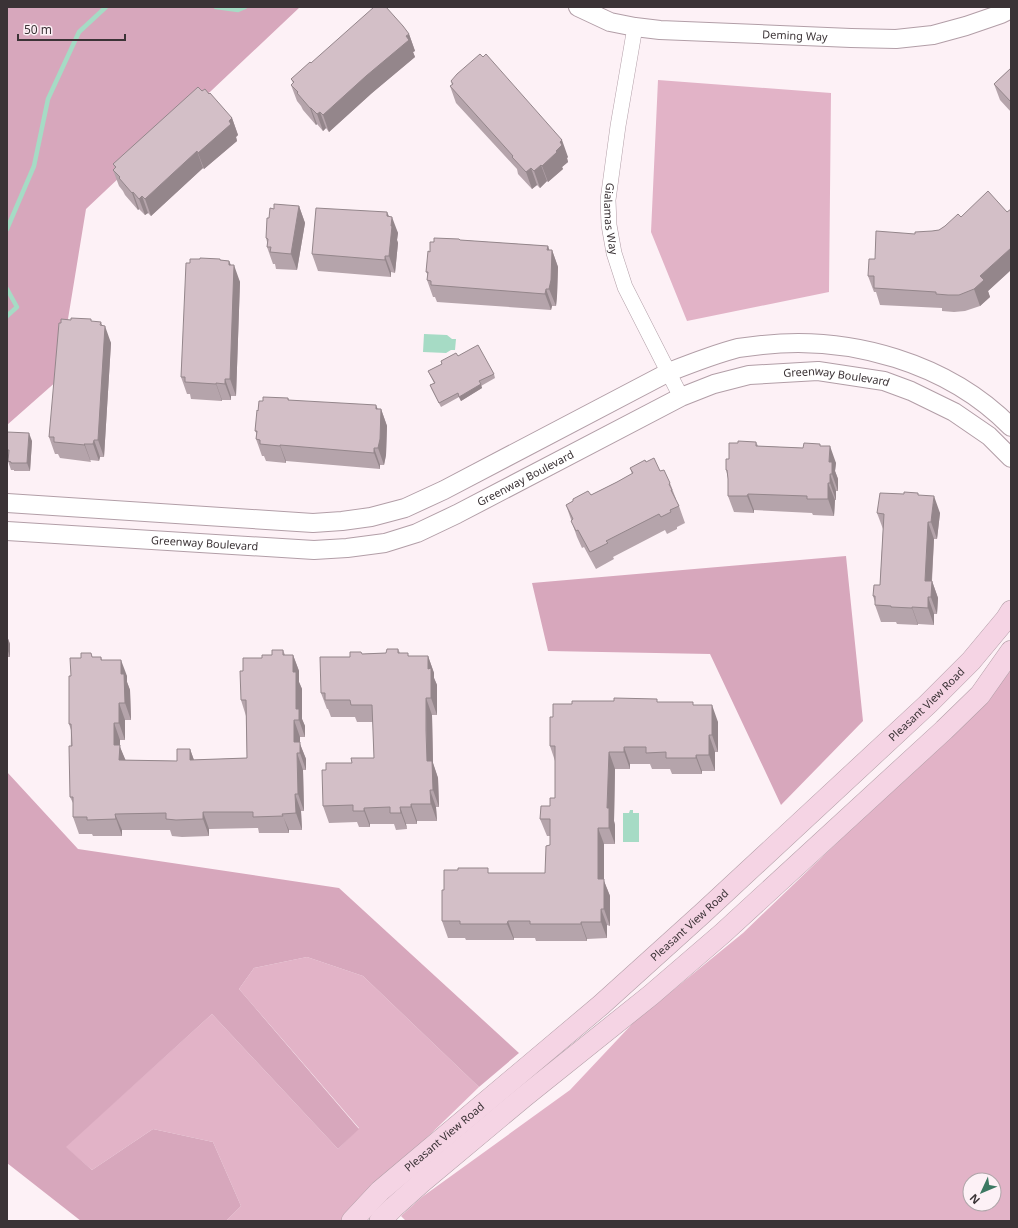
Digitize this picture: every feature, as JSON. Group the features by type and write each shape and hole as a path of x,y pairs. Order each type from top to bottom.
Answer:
{"main road":[{"name":"Pleasant View Road","path":"352,1221 380,1191 601,1005 704,912 928,704 972,661 1011,612"},
{"name":"Pleasant View Road","path":"380,1221 422,1182 525,1096 651,995 723,933 954,720 980,694 1011,651"}],"street":[{"name":"Deming Way","path":"578,7 610,22 660,30 896,39 933,35 966,26 1011,9"},
{"name":"Gialamas Way","path":"635,27 618,126 608,200 609,225 614,253 625,287 681,397"},
{"path":"7,503 313,523 371,517 405,508 444,490 669,372 705,358 739,348 778,343 817,343 853,347 890,356 925,369 956,385 981,402 1011,427"},
{"name":"Greenway Boulevard","path":"7,531 314,550 347,548 385,543 417,533 457,514 681,397 714,384 749,375 818,371 884,381 911,391 954,412 989,436 1011,458"}],"shaded area":[{"path":"7,7 300,7 86,209 58,380 7,425"},
{"path":"658,80 831,93 829,292 687,321 651,232"},
{"path":"424,334 447,335 452,339 456,339 455,350 451,350 446,353 423,352"},
{"path":"846,556 863,721 781,805 710,654 548,651 532,583"},
{"path":"1011,670 1011,1221 406,1221 401,1216 422,1197 570,1090 634,1022 743,933 993,693"},
{"path":"7,772 78,849 339,888 519,1053 479,1087 363,976 307,957 254,968 239,989 359,1129 338,1149 212,1014 66,1147 92,1170 153,1129 213,1142 241,1206 226,1221 81,1221 7,1163"},
{"path":"630,810 633,810 633,813 639,813 639,842 623,842 623,813 629,813"},
{"path":"307,957 363,976 479,1087 341,1221 226,1221 241,1206 213,1142 153,1129 92,1170 65,1147 212,1014 338,1149 359,1128 239,989 254,968"}],"building":[{"path":"374,7 386,7 409,34 406,36 409,40 323,115 320,112 317,114 310,108 291,85 294,82 291,79"},
{"path":"480,54 483,57 486,54 562,140 560,142 562,145 556,151 557,152 542,166 541,165 534,171 531,168 526,172 450,86 453,84 451,81 457,74"},
{"path":"1011,68 1011,102 994,84"},
{"path":"198,87 202,91 205,89 209,94 210,93 232,118 229,121 231,124 198,153 197,151 145,199 142,196 139,199 133,192 132,193 113,170 116,167 113,164"},
{"path":"988,191 1007,212 1011,209 1011,248 980,276 984,280 974,289 959,295 948,295 936,294 936,292 874,288 874,276 868,276 869,259 875,259 876,231 915,234 915,232 939,230 958,214 961,217"},
{"path":"274,204 299,206 291,254 270,252 271,247 267,247 267,218 269,218 270,208 274,209"},
{"path":"316,208 387,212 387,216 392,217 389,256 385,256 385,260 312,254"},
{"path":"434,238 548,246 547,250 552,250 551,280 549,289 546,289 545,294 431,285 431,281 427,280 428,272 426,272 428,251 430,252 430,242 434,242"},
{"path":"190,259 220,259 229,261 229,265 234,265 230,379 225,379 225,384 185,382 185,377 181,377 186,263 190,263"},
{"path":"71,318 91,319 91,321 101,322 100,325 105,326 98,440 94,440 93,444 84,444 85,445 54,442 54,437 49,437 59,323 61,323 61,319 71,320"},
{"path":"478,345 494,374 479,381 481,384 459,397 458,393 439,403 430,385 435,383 428,371 442,364 441,361 456,353 458,356"},
{"path":"263,397 288,398 288,400 376,405 376,409 381,409 380,439 378,448 374,448 374,453 260,444 260,440 256,439 257,431 255,431 259,401 263,401"},
{"path":"7,432 29,433 27,463 11,463 8,461 9,450 7,450"},
{"path":"738,441 756,442 756,446 803,448 804,443 830,446 829,462 832,462 832,474 830,474 830,483 828,483 828,499 807,499 807,496 748,494 747,496 728,496 726,459 729,459 729,443 738,443"},
{"path":"654,458 660,471 664,470 670,483 671,490 679,506 670,510 671,512 661,517 659,514 606,541 608,543 590,552 578,530 576,531 571,521 573,519 566,505 573,501 573,499 588,491 591,495 617,482 633,473 630,468 645,460 646,462"},
{"path":"904,492 934,496 931,522 928,522 925,581 932,581 931,597 928,597 928,608 875,605 875,596 873,596 874,585 880,585 884,514 877,513 880,493 904,494"},
{"path":"387,649 398,649 398,653 408,653 408,656 428,656 428,669 431,668 431,698 426,698 426,730 427,761 432,761 433,790 430,790 431,804 411,804 411,807 400,807 401,813 390,813 390,807 364,808 364,811 353,811 353,805 323,806 322,770 326,770 326,763 352,763 351,758 374,758 372,705 351,705 350,700 325,700 325,693 321,693 320,657 350,657 350,652 361,652 362,654 386,653"},
{"path":"272,650 283,650 283,655 293,655 293,672 296,672 296,709 299,709 299,720 294,720 294,742 300,742 300,753 297,753 298,794 295,794 296,813 282,814 283,816 253,817 253,812 203,812 203,819 176,820 166,819 166,813 115,814 116,819 87,820 87,817 73,817 73,797 70,797 69,746 72,746 71,724 69,724 69,676 71,676 70,658 81,658 81,653 91,653 92,657 101,657 101,660 121,660 121,674 124,674 125,703 119,703 119,723 114,723 114,745 120,745 119,760 177,761 177,749 190,749 190,760 247,758 246,700 241,700 240,671 243,671 243,658 262,658 262,655 272,655"},
{"path":"614,698 657,699 657,702 693,702 693,705 712,705 712,735 709,735 709,755 696,755 696,758 666,758 666,752 646,753 646,747 624,747 624,752 609,752 607,808 609,808 609,828 598,828 598,879 604,879 604,909 601,909 601,922 581,922 581,924 530,924 530,921 508,921 507,924 460,924 460,921 442,921 442,890 444,890 444,870 458,870 458,868 488,868 488,873 545,873 546,846 550,845 550,819 540,819 541,806 550,806 550,798 555,798 555,746 550,746 550,717 553,717 553,704 572,704 572,701 614,701"}],"waterway":[{"path":"7,229 34,166 48,99 79,32 106,7"},
{"path":"216,7 238,10 245,7"},
{"path":"7,289 17,307 7,316"}]}
